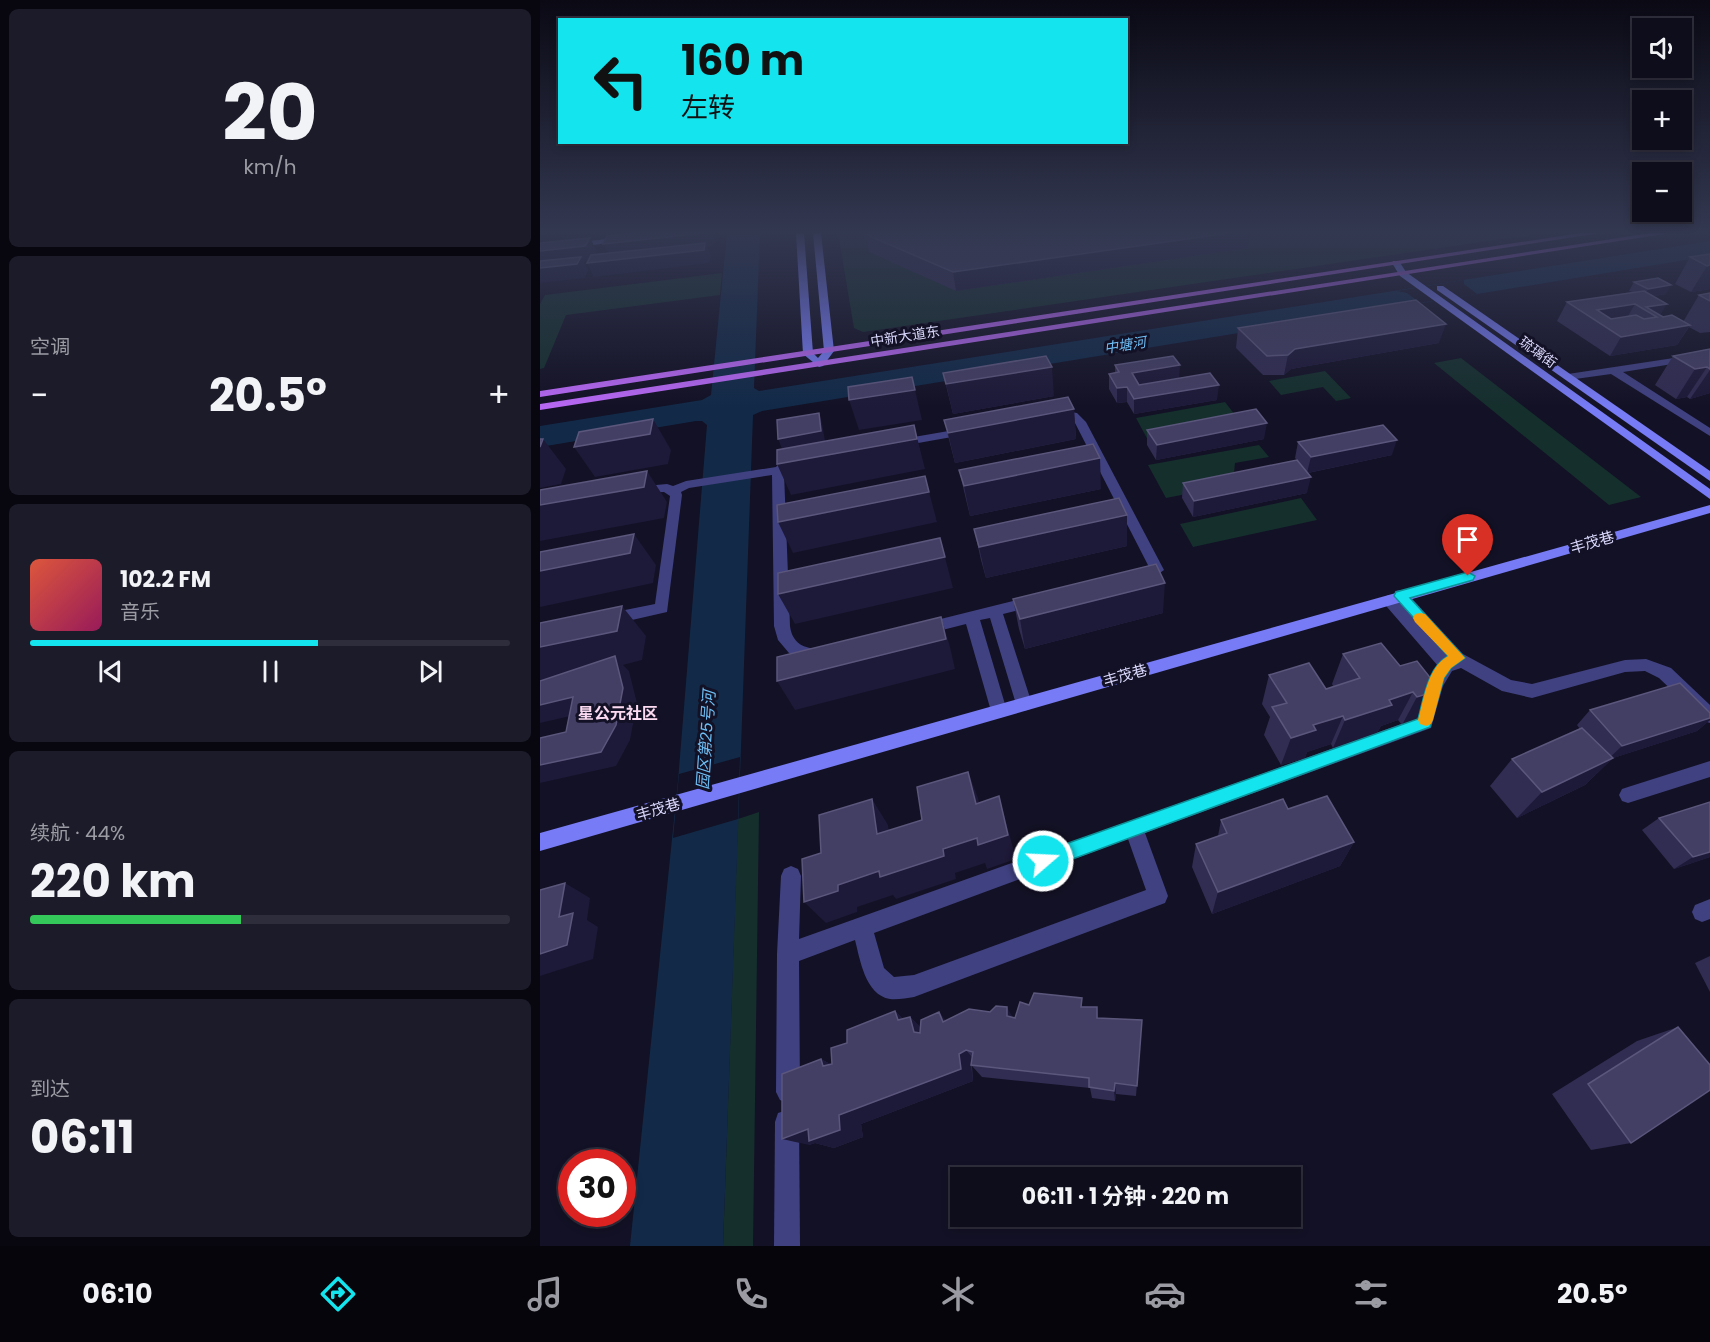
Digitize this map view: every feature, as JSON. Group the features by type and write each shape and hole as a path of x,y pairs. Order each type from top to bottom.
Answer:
{"main road":[{"name":"中新大道东","path":"540,394 1215,291"},
{"name":"中新大道东","path":"540,407 1292,291"}],"street":[{"path":"804,291 808,354 819,364 829,351 823,291"},
{"name":"琉璃街","path":"1431,291 1439,300 1710,495"},
{"name":"琉璃街","path":"1444,291 1710,477"},
{"path":"1572,380 1699,357"},
{"path":"1620,372 1710,433"},
{"path":"626,492 658,487 673,491 697,483 779,470 798,461 1055,415 1073,415 1080,422 1157,570 820,655 808,656 784,640 779,470"},
{"path":"596,622 662,608 676,500 673,491"},
{"name":"丰茂巷","path":"540,842 1710,509"},
{"path":"1394,598 1424,643 1458,663 1508,686 1532,691 1625,666 1646,665 1665,673 1710,716"},
{"path":"995,611 1024,704"},
{"path":"972,617 999,711"},
{"path":"788,954 1425,723 1438,676 1458,663"},
{"path":"1628,795 1710,769"},
{"path":"862,927 875,974 890,988 914,986 1158,896 1134,829"},
{"path":"787,1246 788,954 791,876"}],"green space":[{"path":"576,291 720,291 720,295 566,315 544,368 540,369 540,304 545,295"},
{"path":"848,291 1144,291 863,332 854,328"},
{"path":"1461,358 1641,497 1609,505 1434,363"},
{"path":"1325,371 1351,398 1336,401 1323,387 1281,395 1269,381"},
{"path":"1225,402 1242,424 1149,442 1136,418"},
{"path":"1259,445 1269,457 1235,463 1234,473 1202,491 1166,498 1148,465"},
{"path":"1301,498 1317,520 1193,547 1180,524"},
{"path":"759,812 753,1246 723,1246 738,819"}],"water":[{"path":"721,291 758,291 754,388 759,391 1392,291 1495,291 762,411 753,415 723,1246 630,1246 632,1227 636,1227 636,1188 678,781 707,425 702,421 696,421 540,447 540,426 702,400 711,395"}],"pier":[{"path":"1398,291 1473,291 1477,294 1420,303 1407,293"},
{"path":"740,757 738,819 673,838 679,774"}],"building":[{"path":"1644,291 1667,304 1646,307 1663,317 1672,315 1690,325 1621,337 1567,302","holes":["1635,304 1657,317 1644,319 1636,315 1611,319 1597,310"]},
{"path":"1710,293 1710,301 1699,295"},
{"path":"1416,300 1446,324 1295,349 1288,355 1267,356 1238,328"},
{"path":"1710,349 1710,369 1707,367 1695,369 1673,356"},
{"path":"1046,356 1052,367 946,384 943,373"},
{"path":"1173,356 1180,365 1132,373 1139,385 1210,373 1219,385 1134,399 1127,387 1117,388 1109,374 1119,372 1115,365"},
{"path":"912,377 915,390 849,400 848,387"},
{"path":"1068,397 1074,409 948,433 944,420"},
{"path":"1256,409 1267,423 1157,445 1147,430"},
{"path":"819,413 821,431 778,439 777,420"},
{"path":"653,419 650,434 574,447 579,432"},
{"path":"914,425 917,439 777,464 777,450"},
{"path":"1383,425 1397,440 1311,457 1298,442"},
{"path":"1093,444 1100,458 964,486 959,470"},
{"path":"1297,460 1311,477 1194,501 1183,483"},
{"path":"647,471 644,487 540,505 540,490"},
{"path":"925,476 929,492 778,522 777,505"},
{"path":"1119,498 1127,515 979,547 974,529"},
{"path":"634,534 630,553 540,571 540,552"},
{"path":"940,538 945,557 778,594 778,573"},
{"path":"1156,564 1165,583 1020,619 1013,599"},
{"path":"622,606 617,631 540,647 540,623"},
{"path":"941,617 946,639 777,681 777,657"},
{"path":"1381,643 1400,666 1417,661 1440,690 1417,697 1413,692 1389,700 1392,705 1345,720 1343,716 1313,725 1316,730 1291,738 1272,707 1287,703 1269,675 1309,663 1326,689 1360,678 1343,654"},
{"path":"615,656 623,688 616,725 601,752 540,765 540,738 566,732 573,697 540,705 540,681"},
{"path":"1680,683 1710,713 1710,718 1622,746 1590,710"},
{"path":"1582,728 1613,758 1542,792 1512,759"},
{"path":"968,772 976,804 999,796 1008,835 978,845 977,838 943,849 944,856 880,877 879,871 838,885 838,891 804,902 802,859 821,853 819,815 872,799 877,834 922,820 917,787"},
{"path":"1327,796 1354,842 1218,892 1196,844 1227,833 1221,820 1283,799 1288,809"},
{"path":"1710,802 1710,852 1693,857 1659,818"},
{"path":"565,883 559,917 573,913 567,945 540,954 540,890"},
{"path":"1034,993 1082,998 1081,1007 1097,1007 1097,1018 1142,1020 1137,1086 1115,1083 1114,1091 1089,1087 1089,1078 971,1065 973,1052 966,1050 959,1054 961,1069 839,1115 840,1130 809,1141 808,1129 782,1139 782,1074 821,1059 823,1066 832,1064 831,1048 847,1043 847,1030 895,1011 898,1020 910,1017 914,1032 920,1033 921,1020 939,1012 943,1022 969,1009 990,1012 996,1006 1007,1007 1007,1016 1015,1018 1020,1002 1029,1005"},
{"path":"1678,1027 1710,1065 1710,1090 1631,1143 1588,1084"}],"slow traffic":[{"path":"1420,618 1457,658 1446,664 1438,676 1426,720"}],"district":[{"name":"星公元社区","path":"618,713"}],"route":[{"path":"1043,861 1425,723 1438,676 1446,664 1457,658 1400,596 1468,576"}],"water label":[{"name":"中塘河","path":"1125,345"},
{"name":"园区第25号河","path":"706,740"}]}
